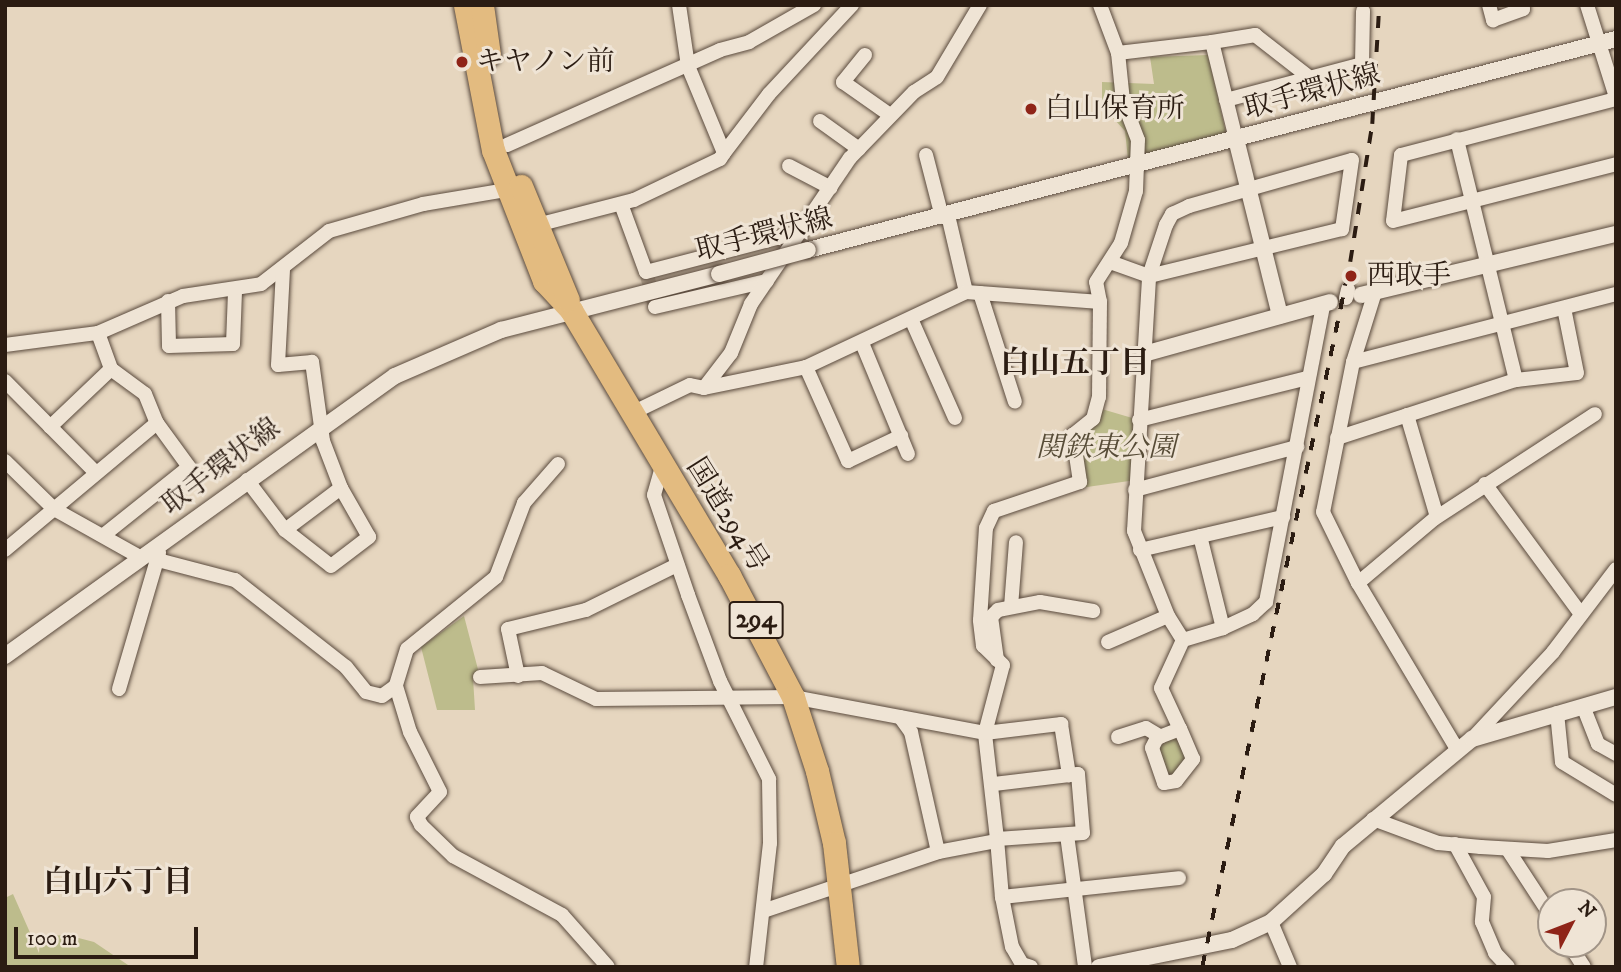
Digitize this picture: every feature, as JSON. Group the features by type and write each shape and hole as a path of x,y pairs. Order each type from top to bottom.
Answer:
{"highway":[{"name":"国道294号","path":"465,5 482,103 507,190 544,281 571,310"},
{"name":"国道294号","path":"482,5 507,145 571,310 662,467 751,612 793,697 817,771 841,886 848,967"}],"street":[{"path":"679,5 688,66 724,153"},
{"path":"507,145 772,31 814,5"},
{"path":"537,225 621,204 720,159 769,94 852,5"},
{"path":"705,388 731,353 751,304 859,149 890,116 937,77 981,5"},
{"path":"1031,967 1021,964 1012,947 1002,897 994,784 985,733 1003,665 983,646 980,620 986,528 994,511 1080,482 1073,435 1093,419 1099,397 1100,302 1096,282 1110,262 1129,222 1138,140 1123,101 1118,53 1100,5"},
{"path":"1489,5 1493,20 1523,9 1521,5"},
{"path":"1587,5 1608,42 1616,98 1401,155 1393,220 1616,164"},
{"path":"1226,100 1362,64 1363,11"},
{"path":"1118,53 1255,35 1310,78"},
{"path":"1212,42 1280,316"},
{"name":"取手環状線","path":"5,656 140,557 159,552 247,480 321,425 415,365 501,330 1608,42"},
{"path":"865,55 843,82 890,116"},
{"path":"820,121 859,149"},
{"path":"1457,139 1505,324 1516,380"},
{"path":"926,155 945,216 1015,402"},
{"path":"1110,262 1149,276 1342,229 1352,160 1247,187 1172,214 1149,276 1134,531 1168,616 1182,640"},
{"path":"789,166 831,188"},
{"path":"5,345 98,333 168,300 213,290 235,291 261,284 283,270 329,231 423,204 507,190"},
{"path":"621,204 646,273 803,231"},
{"path":"1457,749 1358,583 1323,512 1353,362 1358,294 1616,234"},
{"path":"247,480 285,530 331,566 369,537 341,488 321,425 312,362 278,365 283,270"},
{"path":"655,307 767,281"},
{"path":"168,300 169,346 233,344 235,291"},
{"path":"632,413 673,397 690,385 705,388 806,368 973,292 1100,302"},
{"path":"1353,362 1616,294"},
{"path":"1599,298 1616,304"},
{"path":"1144,354 1326,304 1308,378 1297,447 1265,602 1253,614 1223,628 1182,640 1160,688 1180,729 1193,759 1176,781 1164,783 1152,748 1161,737 1180,729"},
{"path":"1337,438 1516,380 1577,373 1563,308"},
{"path":"912,321 955,418"},
{"path":"98,333 111,369 145,394 156,423 188,467 106,534"},
{"path":"862,343 908,454"},
{"path":"806,368 848,461 901,436"},
{"path":"50,426 111,369"},
{"path":"1139,420 1308,378"},
{"path":"5,381 96,473"},
{"path":"1358,583 1437,517 1595,414"},
{"path":"1407,415 1437,517"},
{"path":"5,550 156,423"},
{"path":"1135,490 1297,447"},
{"path":"5,461 54,509 106,534 140,557"},
{"path":"558,464 524,503 496,577 407,649 396,686 410,732 440,792 416,817 421,825 453,856 562,915 608,967"},
{"path":"662,467 654,495 677,565 730,698 769,779 770,843 755,967"},
{"path":"1485,484 1581,614"},
{"path":"285,530 341,488"},
{"path":"1140,550 1283,517"},
{"path":"1200,536 1223,628"},
{"path":"1011,607 1016,542"},
{"path":"119,689 159,552 235,580 346,667 366,692 382,696 396,686"},
{"path":"518,676 508,629 586,610 677,565"},
{"path":"1099,967 1232,940 1271,922 1324,874 1343,846 1472,739 1581,614 1616,569"},
{"path":"997,660 991,617 1011,607 1040,602 1093,611"},
{"path":"1108,642 1168,616"},
{"path":"480,677 542,673 596,699 793,697 985,733 1061,724 1069,775"},
{"path":"1472,739 1616,697"},
{"path":"1583,706 1598,744 1616,754"},
{"path":"1557,713 1562,762 1616,795"},
{"path":"900,717 911,732 938,852"},
{"path":"1118,737 1146,728 1161,737"},
{"path":"763,912 938,852 997,840 1083,833 1078,774 994,784"},
{"path":"1373,819 1438,843 1508,850 1548,851 1616,839"},
{"path":"1067,835 1085,967"},
{"path":"1455,844 1484,897 1482,922 1495,953 1508,967"},
{"path":"1508,850 1537,895"},
{"path":"1002,897 1073,892 1179,878"},
{"path":"1271,922 1290,967"}],"green space":[{"path":"1208,55 1226,133 1128,159 1125,131 1102,106 1102,82 1154,84 1150,57"},
{"name":"関鉄東公園","path":"1095,407 1139,420 1136,480 1073,489 1076,431"},
{"path":"464,616 480,677 473,678 475,710 437,710 421,647"},
{"path":"1172,737 1179,740 1187,758 1174,774 1167,774 1159,747"},
{"path":"13,894 39,953 40,936 67,935 94,942 131,967 5,967 5,898"}],"tunnel":[{"path":"647,275 655,307"}],"railway":[{"path":"1202,967 1350,262 1372,124 1379,5"}],"place":[{"name":"キヤノン前","path":"462,62"},
{"name":"白山保育所","path":"1031,109"},
{"name":"西取手","path":"1351,276"}],"district":[{"name":"白山五丁目","path":"1075,364"},
{"name":"白山六丁目","path":"118,883"}]}
